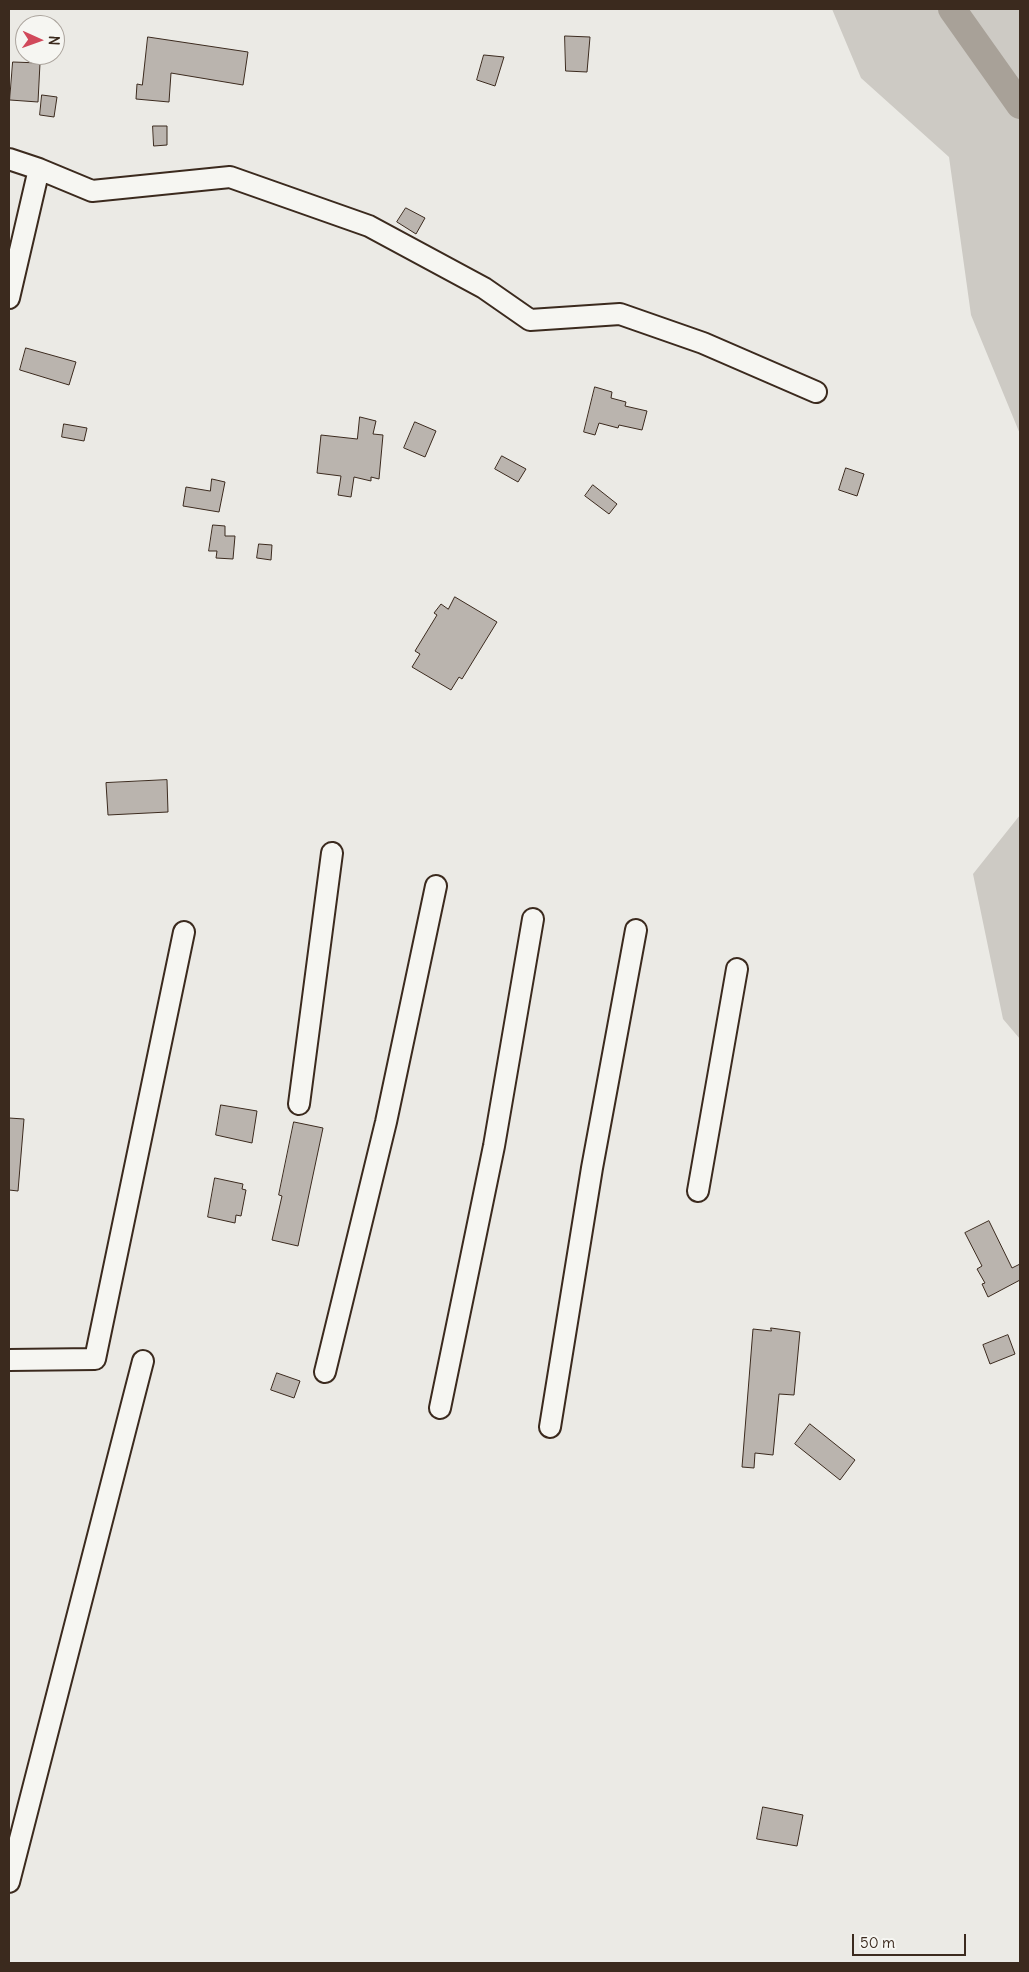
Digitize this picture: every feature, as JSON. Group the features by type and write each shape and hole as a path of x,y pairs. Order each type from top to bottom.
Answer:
{"street":[{"path":"9,159 40,169 92,191 230,177 370,226 484,288 530,320 620,314 703,343 816,392"},
{"path":"9,298 40,169"},
{"path":"299,1104 332,853"},
{"path":"325,1372 386,1122 436,886"},
{"path":"440,1408 494,1146 533,919"},
{"path":"550,1427 592,1168 636,930"},
{"path":"9,1360 95,1359 184,932"},
{"path":"698,1191 737,969"},
{"path":"9,1882 143,1361"}],"shaded area":[{"path":"832,9 1020,9 1020,434 971,315 949,157 861,78"},
{"path":"1020,815 1020,1039 1003,1019 973,874"}],"building":[{"path":"565,36 590,37 587,72 566,71"},
{"path":"148,37 248,52 243,85 171,73 169,102 136,99 137,84 142,85"},
{"path":"484,55 504,57 495,86 477,80"},
{"path":"13,62 15,62 15,65 40,65 38,102 10,100"},
{"path":"42,95 57,97 54,117 40,115"},
{"path":"153,126 167,126 167,145 154,146"},
{"path":"406,208 425,218 416,234 397,222"},
{"path":"26,348 76,362 69,385 20,370"},
{"path":"595,387 612,392 611,398 626,402 625,406 647,411 642,430 619,425 618,428 599,423 595,435 584,432"},
{"path":"360,417 376,421 373,434 383,435 379,479 371,477 371,481 354,477 351,497 338,495 341,476 317,473 321,435 357,439"},
{"path":"415,422 436,431 425,457 404,448"},
{"path":"64,424 87,428 84,441 62,437"},
{"path":"502,456 526,469 518,482 495,469"},
{"path":"846,468 864,474 857,496 839,490"},
{"path":"212,479 225,482 219,512 183,506 186,487 210,491"},
{"path":"593,485 617,504 609,514 585,496"},
{"path":"213,525 225,526 225,536 235,536 233,559 216,558 217,551 209,551"},
{"path":"259,544 272,545 271,560 257,558"},
{"path":"455,597 497,622 462,679 459,677 451,690 412,667 420,654 415,651 437,615 434,613 441,604 448,609"},
{"path":"167,780 168,812 108,815 106,783"},
{"path":"221,1105 257,1111 252,1143 216,1135"},
{"path":"9,1118 24,1119 18,1191 9,1190"},
{"path":"294,1122 323,1128 298,1246 272,1240 282,1196 279,1195"},
{"path":"215,1178 243,1184 242,1189 246,1190 241,1216 236,1215 235,1223 208,1217"},
{"path":"989,1221 1012,1268 1020,1264 1020,1280 988,1297 982,1284 985,1283 977,1269 982,1266 965,1233"},
{"path":"771,1328 800,1332 794,1395 779,1394 773,1455 755,1453 754,1468 742,1467 753,1329 771,1331"},
{"path":"1008,1335 1015,1354 990,1364 983,1345"},
{"path":"277,1373 300,1381 294,1398 271,1390"},
{"path":"810,1424 855,1460 840,1480 795,1444"},
{"path":"763,1807 803,1815 797,1846 757,1839"}],"waterway":[{"path":"952,9 1020,105"}]}
